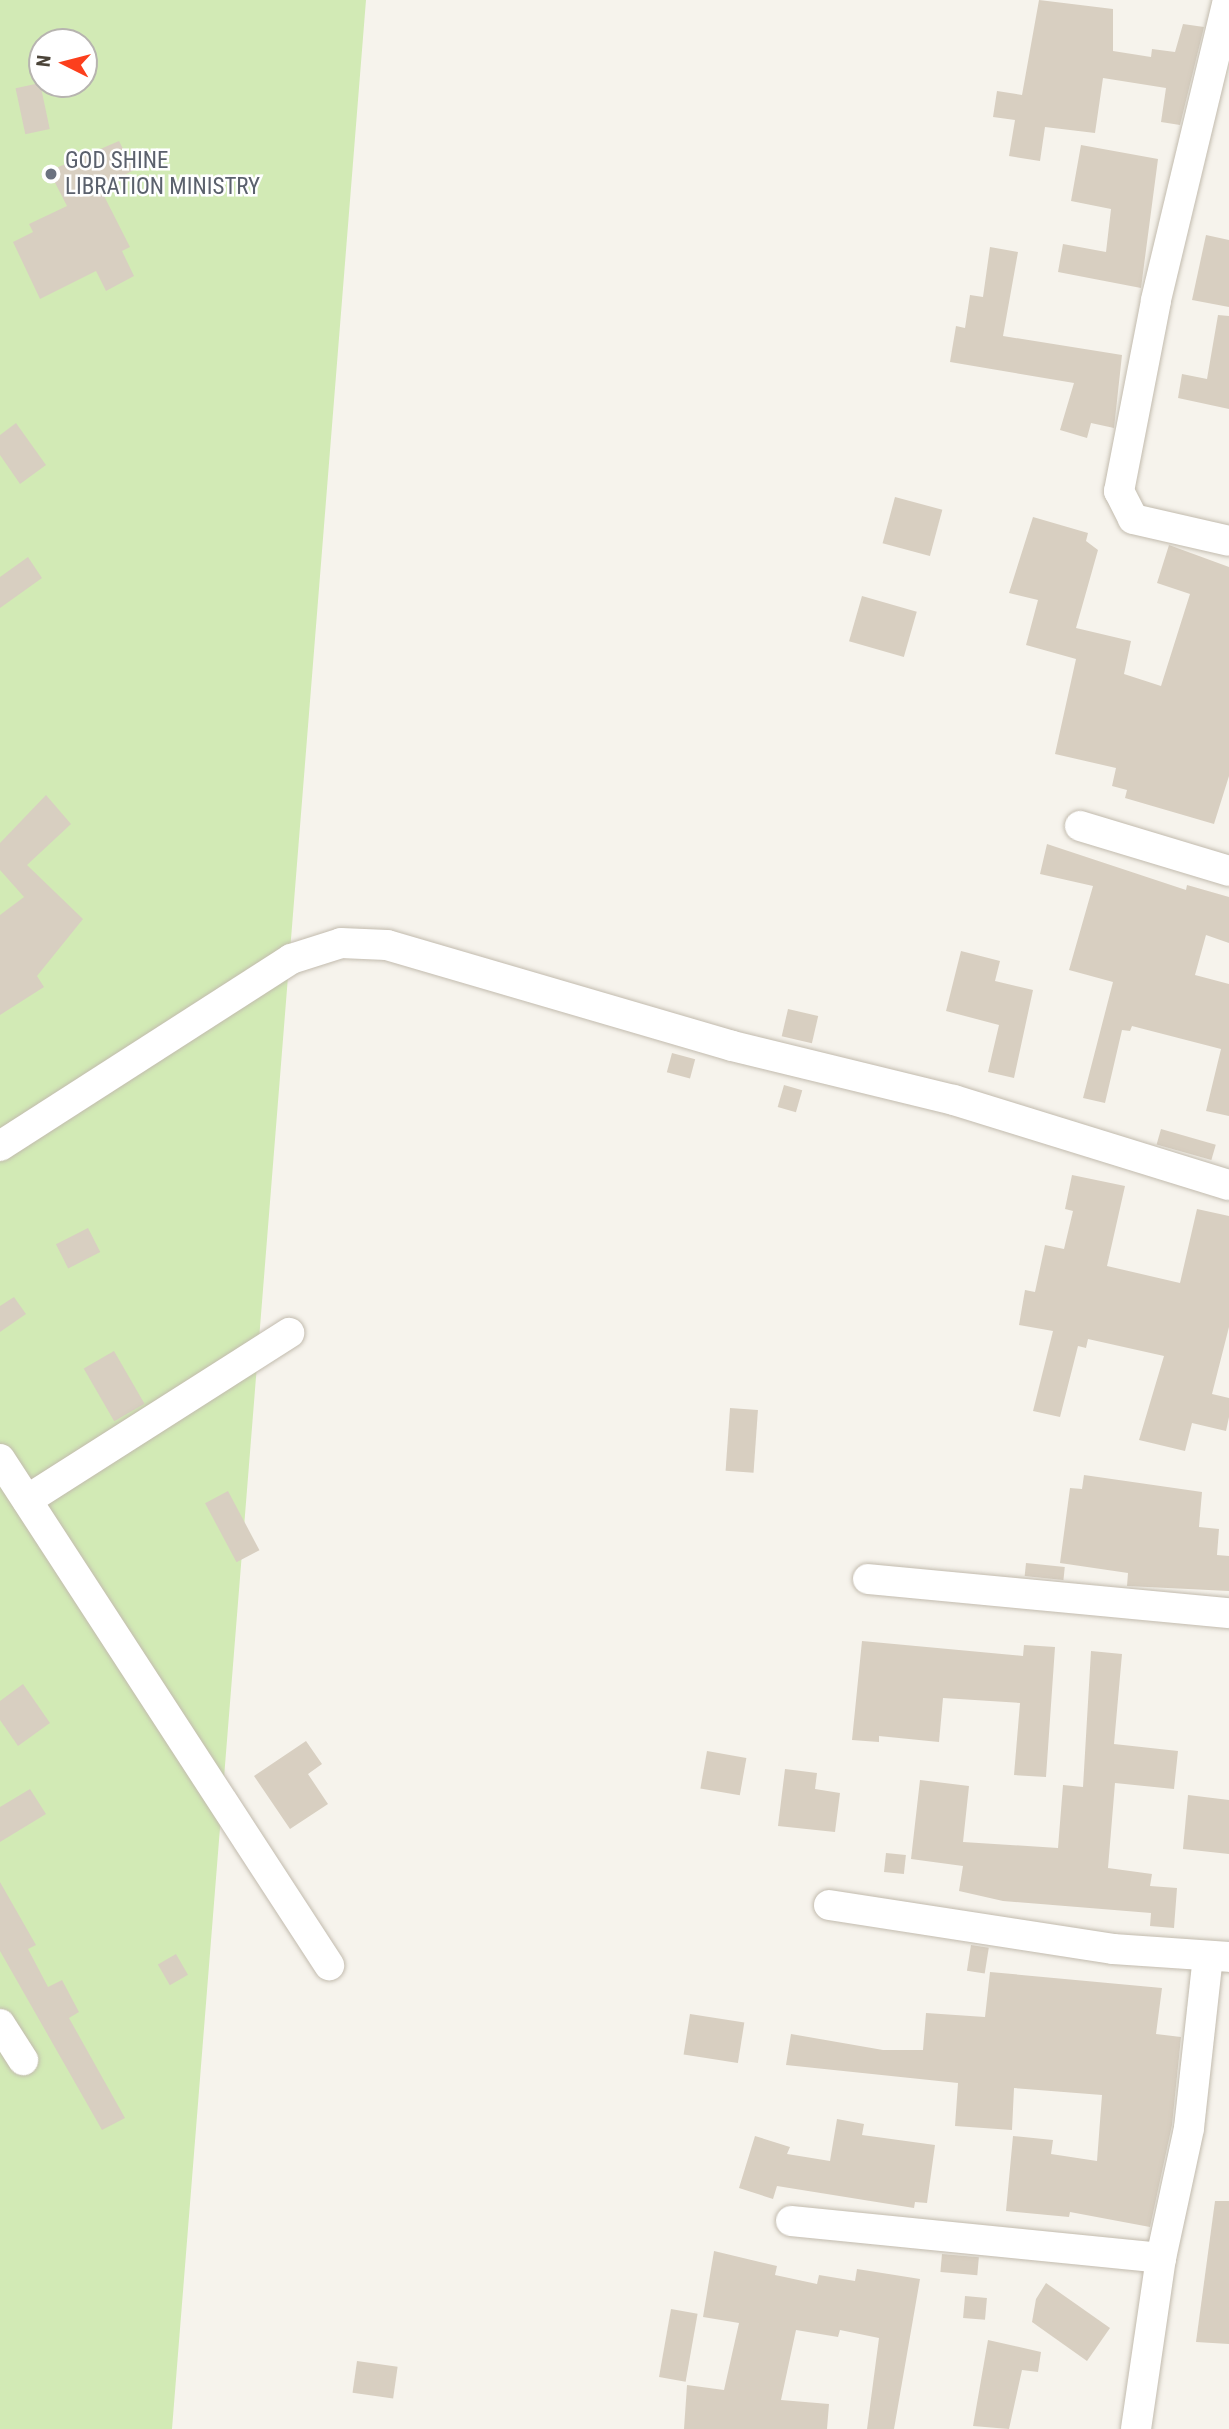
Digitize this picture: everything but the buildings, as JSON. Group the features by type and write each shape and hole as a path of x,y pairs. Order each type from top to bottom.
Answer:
{"street":[{"path":"1228,0 1156,301 1119,491 1133,519 1229,541"},
{"path":"1080,826 1229,871"},
{"path":"0,1146 291,959 341,943 376,944 732,1046 954,1100 1229,1185"},
{"path":"27,1500 289,1333"},
{"path":"0,1459 329,1965"},
{"path":"867,1579 1229,1613"},
{"path":"829,1905 1113,1950 1219,1957 1189,2128 1161,2258 1136,2429"},
{"path":"0,2024 23,2060"},
{"path":"791,2221 1161,2258"}],"green space":[{"path":"0,0 366,0 172,2429 0,2429"}],"place":[{"name":"GOD SHINE LIBRATION MINISTRY","path":"51,174"}]}
